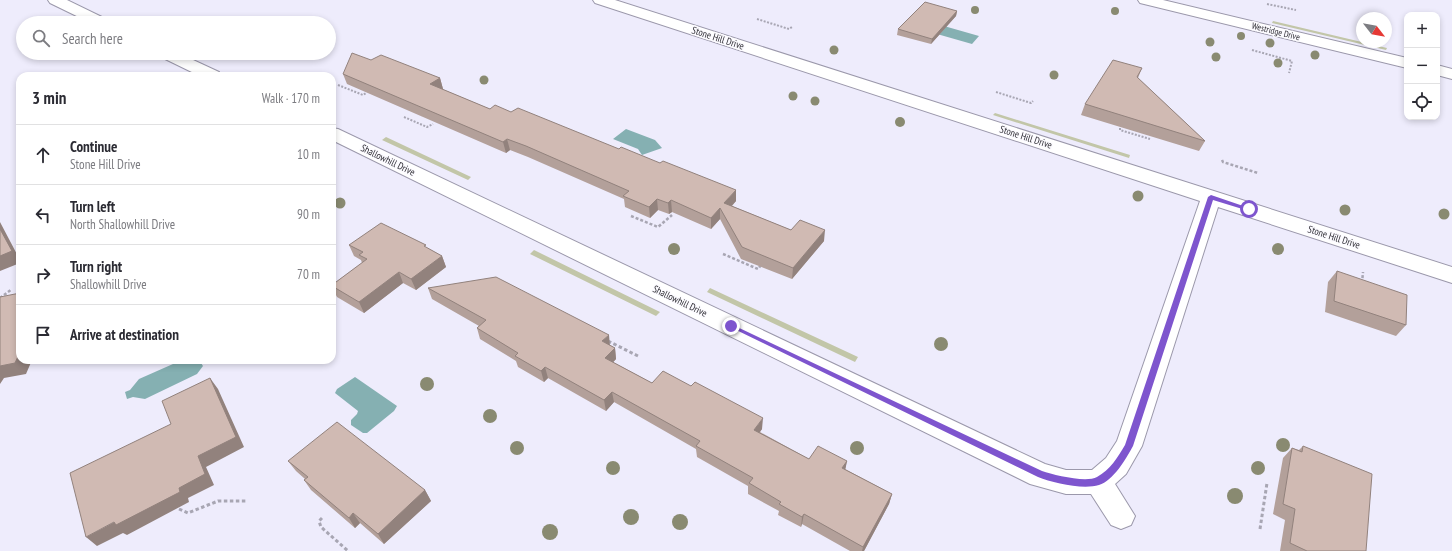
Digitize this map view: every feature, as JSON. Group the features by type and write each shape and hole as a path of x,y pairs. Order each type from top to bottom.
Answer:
{"street":[{"path":"56,0 89,16"},
{"name":"Stone Hill Drive","path":"600,0 1452,275"},
{"name":"Westridge Drive","path":"1145,0 1404,62"},
{"path":"180,60 205,72"},
{"path":"1440,71 1452,74"},
{"name":"Shallowhill Drive","path":"336,135 1040,475 1066,482 1098,482"},
{"path":"1121,516 1098,482 1116,466 1129,446 1211,197"}],"path":[{"path":"1267,4 1296,10"},
{"path":"757,19 789,29 792,27"},
{"path":"1252,50 1292,61 1289,73"},
{"path":"338,84 363,95 366,93"},
{"path":"996,92 1031,103 1032,101"},
{"path":"404,117 427,127 433,124"},
{"path":"1120,128 1120,130 1150,139"},
{"path":"1222,160 1223,162 1258,173"},
{"path":"631,216 658,228 672,215"},
{"path":"723,254 758,269 761,265"},
{"path":"1362,285 1363,265"},
{"path":"0,298 12,289"},
{"path":"604,338 638,356"},
{"path":"1260,529 1267,484"},
{"path":"179,509 182,512 189,513 218,501 247,501"},
{"path":"322,518 319,521 321,527 348,551"}],"shaded area":[{"path":"1273,21 1356,41 1356,43 1272,23"},
{"path":"944,26 979,36 972,44 937,34"},
{"path":"995,113 1130,155 1129,158 993,115"},
{"path":"626,129 655,140 662,148 642,155 638,149 613,139"},
{"path":"386,137 471,177 468,180 382,140"},
{"path":"534,250 660,312 656,316 530,254"},
{"path":"710,288 858,357 855,362 707,292"},
{"path":"173,364 202,364 203,366 197,374 145,399 133,397 127,399 125,392 130,390 139,379"},
{"path":"355,377 397,406 394,411 367,433 363,433 351,425 351,420 358,411 335,393 337,389"}],"building":[{"path":"925,2 957,11 932,39 898,29"},
{"path":"352,53 371,60 381,55 440,78 430,84 490,109 495,105 511,112 518,108 619,149 621,147 660,163 663,161 736,190 724,203 791,230 800,220 825,230 793,268 742,247 720,208 711,218 671,200 668,203 657,199 649,207 623,196 629,191 526,146 507,139 503,142 343,74"},
{"path":"1113,60 1142,68 1137,77 1205,141 1085,104"},
{"path":"381,223 426,245 424,246 442,256 411,279 399,272 359,302 336,288 336,282 367,259 359,255 363,252 349,245"},
{"path":"0,229 12,251 0,256"},
{"path":"1337,271 1407,295 1406,325 1334,301"},
{"path":"496,277 609,335 602,341 615,348 605,358 652,383 663,371 691,386 695,382 763,418 754,430 809,459 818,446 847,461 842,468 892,494 863,547 804,514 802,517 779,504 781,502 749,483 753,478 696,446 700,441 612,392 604,400 545,367 541,371 515,356 518,353 477,328 486,320 428,288"},
{"path":"16,294 16,361 15,363 0,366 0,297"},
{"path":"210,378 236,437 198,456 205,474 179,488 180,492 116,525 114,522 86,537 70,473 171,424 162,401"},
{"path":"337,422 425,490 378,534 353,513 349,518 304,480 308,477 288,461"},
{"path":"1303,446 1372,474 1366,551 1307,551 1290,543 1295,509 1283,504 1292,448 1302,452"}],"route":[{"path":"731,326 1040,475 1066,482 1098,482 1116,466 1129,446 1211,197 1249,209"}]}
